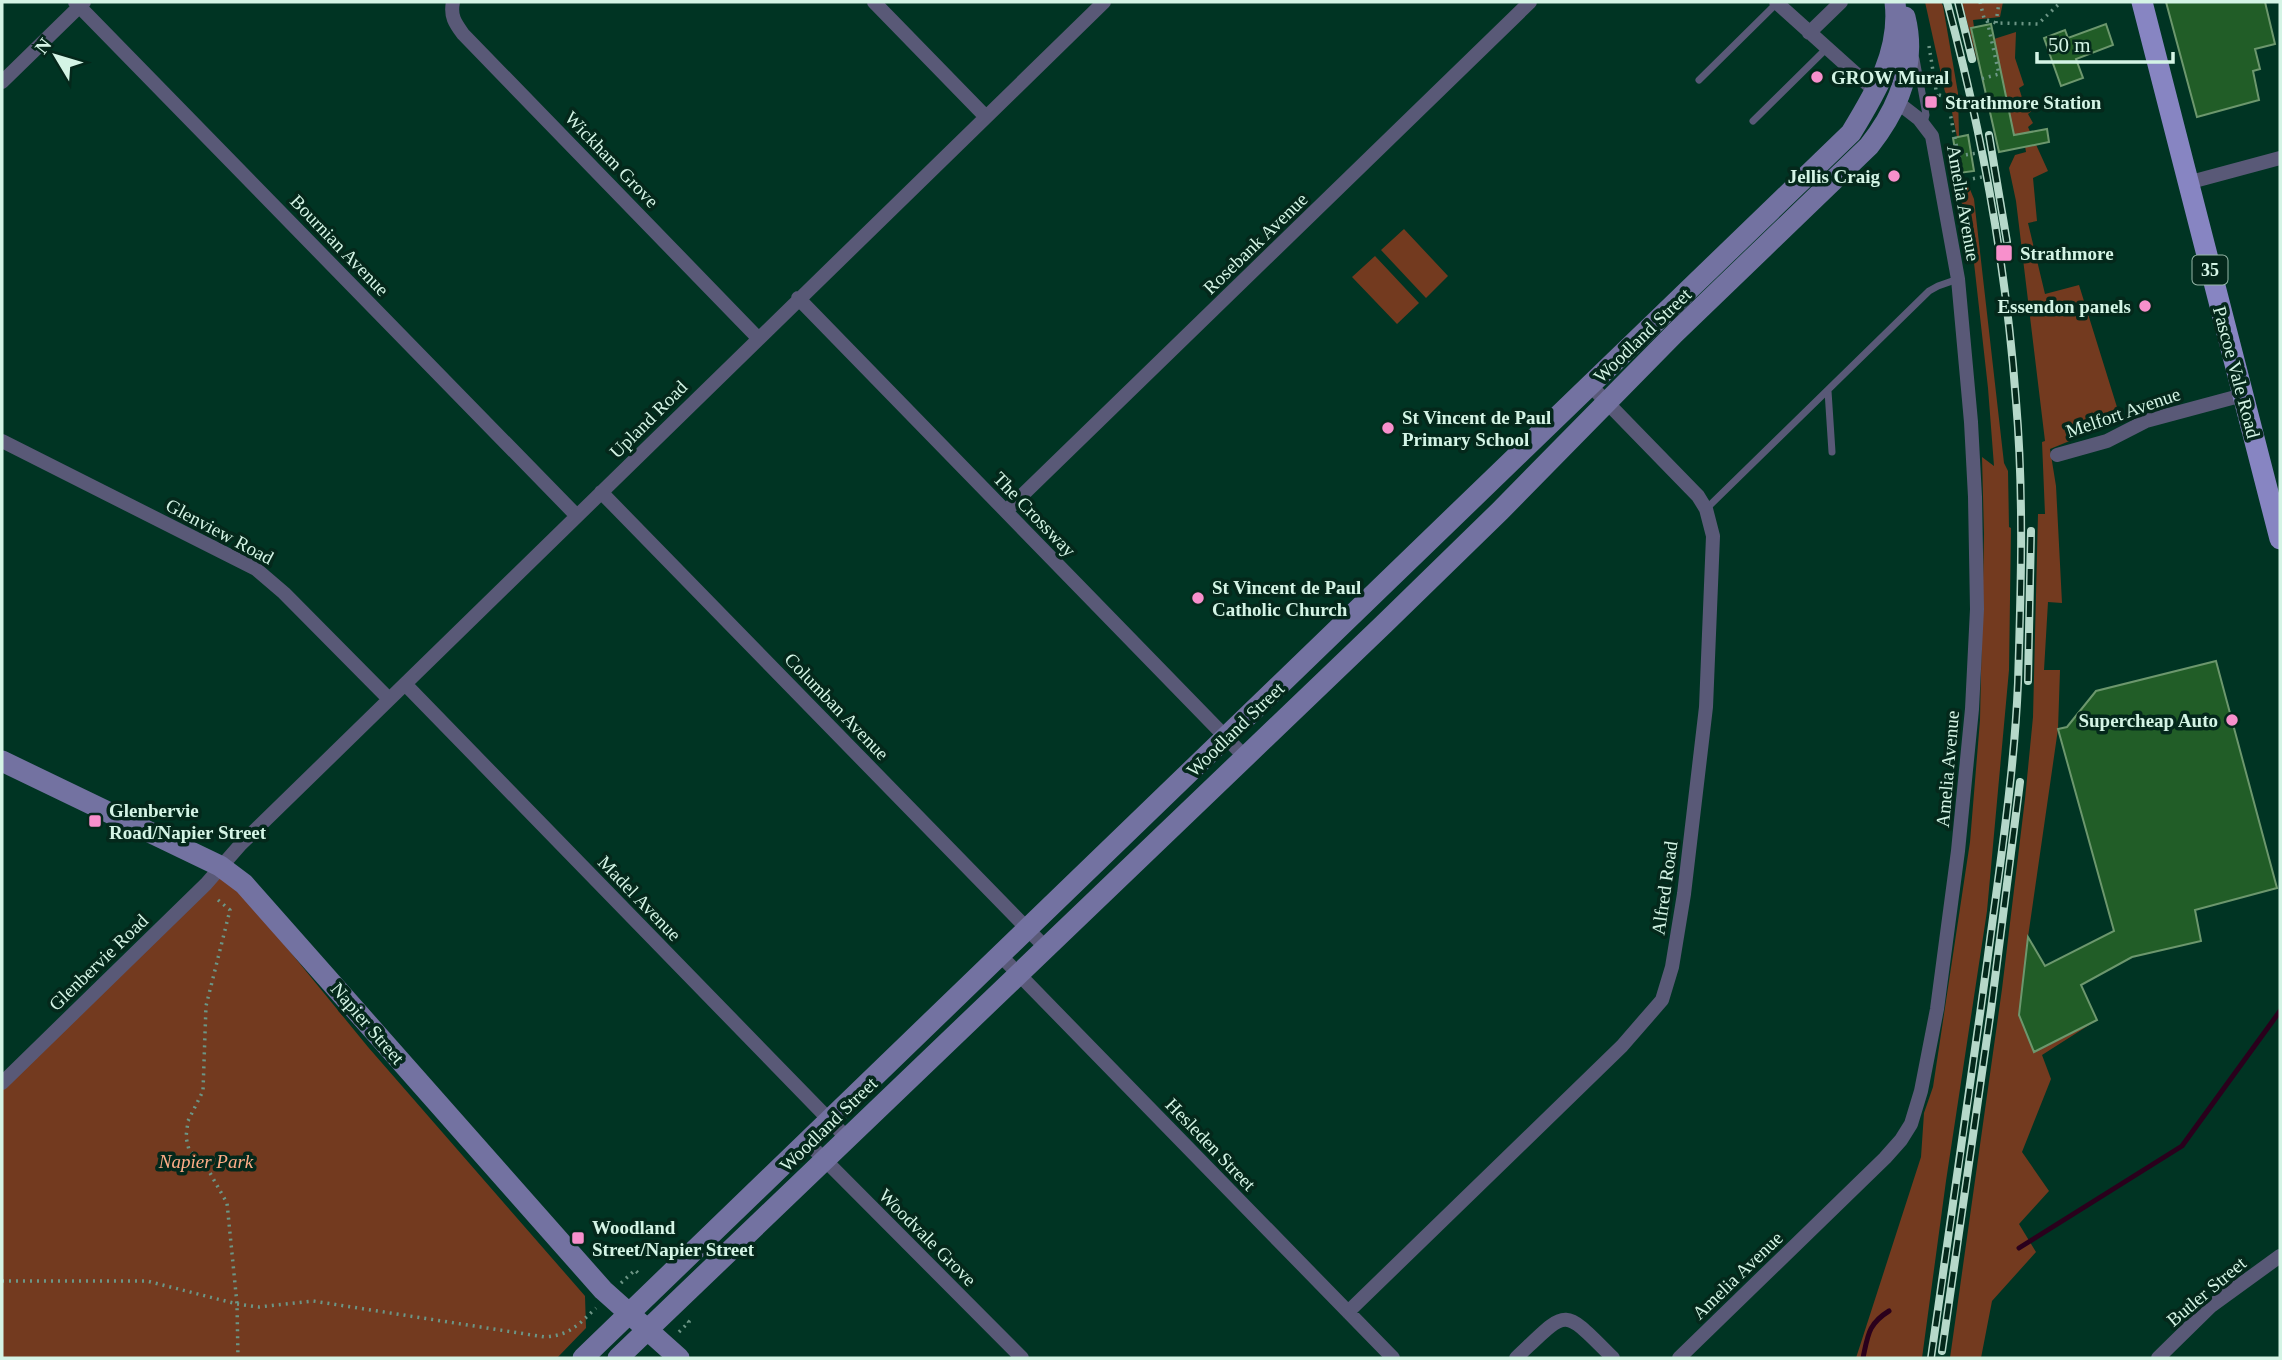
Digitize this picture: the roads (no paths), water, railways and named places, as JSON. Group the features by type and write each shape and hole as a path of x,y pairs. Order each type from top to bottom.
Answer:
{"main road":[{"name":"Woodland Street","path":"618,1358 1500,511 1606,402 1869,146 1897,102 1907,72 1909,39 1906,20 1897,2"},
{"name":"Woodland Street","path":"583,1358 1851,133 1875,91 1896,38 1897,2"},
{"name":"Pascoe Vale Road","path":"2141,2 2280,539"},
{"path":"1875,91 1897,102"},
{"name":"Napier Street","path":"2,761 220,866 244,884 603,1290 678,1358"}],"street":[{"name":"Wickham Grove","path":"453,2 454,22 463,34 758,338"},
{"path":"874,2 986,117"},
{"name":"Upland Road","path":"220,866 798,298 1104,2"},
{"name":"Rosebank Avenue","path":"1006,511 1530,2"},
{"path":"1777,2 1875,91"},
{"path":"1810,33 1841,2"},
{"path":"2,82 79,3"},
{"name":"Bournian Avenue","path":"79,3 577,516"},
{"path":"1897,102 1924,124"},
{"name":"Amelia Avenue","path":"1679,1358 1885,1158 1911,1124 1921,1091 1937,1009 1958,851 1972,709 1976,609 1971,422 1958,279 1932,136 1924,124"},
{"path":"2187,183 2280,158"},
{"name":"The Crossway","path":"798,298 1245,757"},
{"name":"Alfred Road","path":"1348,1312 1622,1046 1662,1000 1672,967 1684,894 1706,707 1713,536 1706,509 1686,481 1590,385"},
{"name":"Melfort Avenue","path":"2056,455 2107,441 2146,421 2243,395"},
{"name":"Glenview Road","path":"2,441 256,569 284,593 389,699"},
{"name":"Columban Avenue","path":"601,492 1046,947"},
{"name":"Madel Avenue","path":"405,684 847,1138"},
{"name":"Glenbervie Road","path":"2,1083 206,884 220,866"},
{"name":"Hesleden Street","path":"1000,956 1393,1358"},
{"name":"Woodvale Grove","path":"808,1143 1022,1358"},
{"name":"Butler Street","path":"2158,1358 2211,1306 2280,1256"},
{"path":"1516,1358 1555,1321 1569,1318 1580,1324 1613,1358"}],"lane":[{"path":"1699,80 1777,2"},
{"path":"1909,39 1925,105 1924,124"},
{"path":"1753,121 1826,48"},
{"path":"1706,509 1929,292 1958,279"},
{"path":"1828,391 1832,452"}],"waterway":[{"path":"2019,1248 2182,1146 2280,1011"},
{"path":"1863,1358 1873,1326 1889,1311"}],"railway":[{"path":"1931,1358 2010,788 2018,683 2021,577 2019,436 2006,300 1982,150 1947,2"},
{"path":"1958,2 1972,59"},
{"path":"1989,135 2007,242"},
{"path":"2028,681 2031,531"},
{"path":"1942,1351 1991,1010 2020,782"}],"place":[{"name":"GROW Mural","path":"1817,77"},
{"name":"Strathmore Station","path":"1931,102"},
{"name":"Jellis Craig","path":"1894,176"},
{"name":"Strathmore","path":"2004,253"},
{"name":"Essendon panels","path":"2145,306"},
{"name":"St Vincent de Paul Primary School","path":"1388,428"},
{"name":"St Vincent de Paul Catholic Church","path":"1198,598"},
{"name":"Supercheap Auto","path":"2232,720"},
{"name":"Glenbervie Road/Napier Street","path":"95,821"},
{"name":"Woodland Street/Napier Street","path":"578,1238"}],"park label":[{"name":"Napier Park","path":"206,1161"}]}
